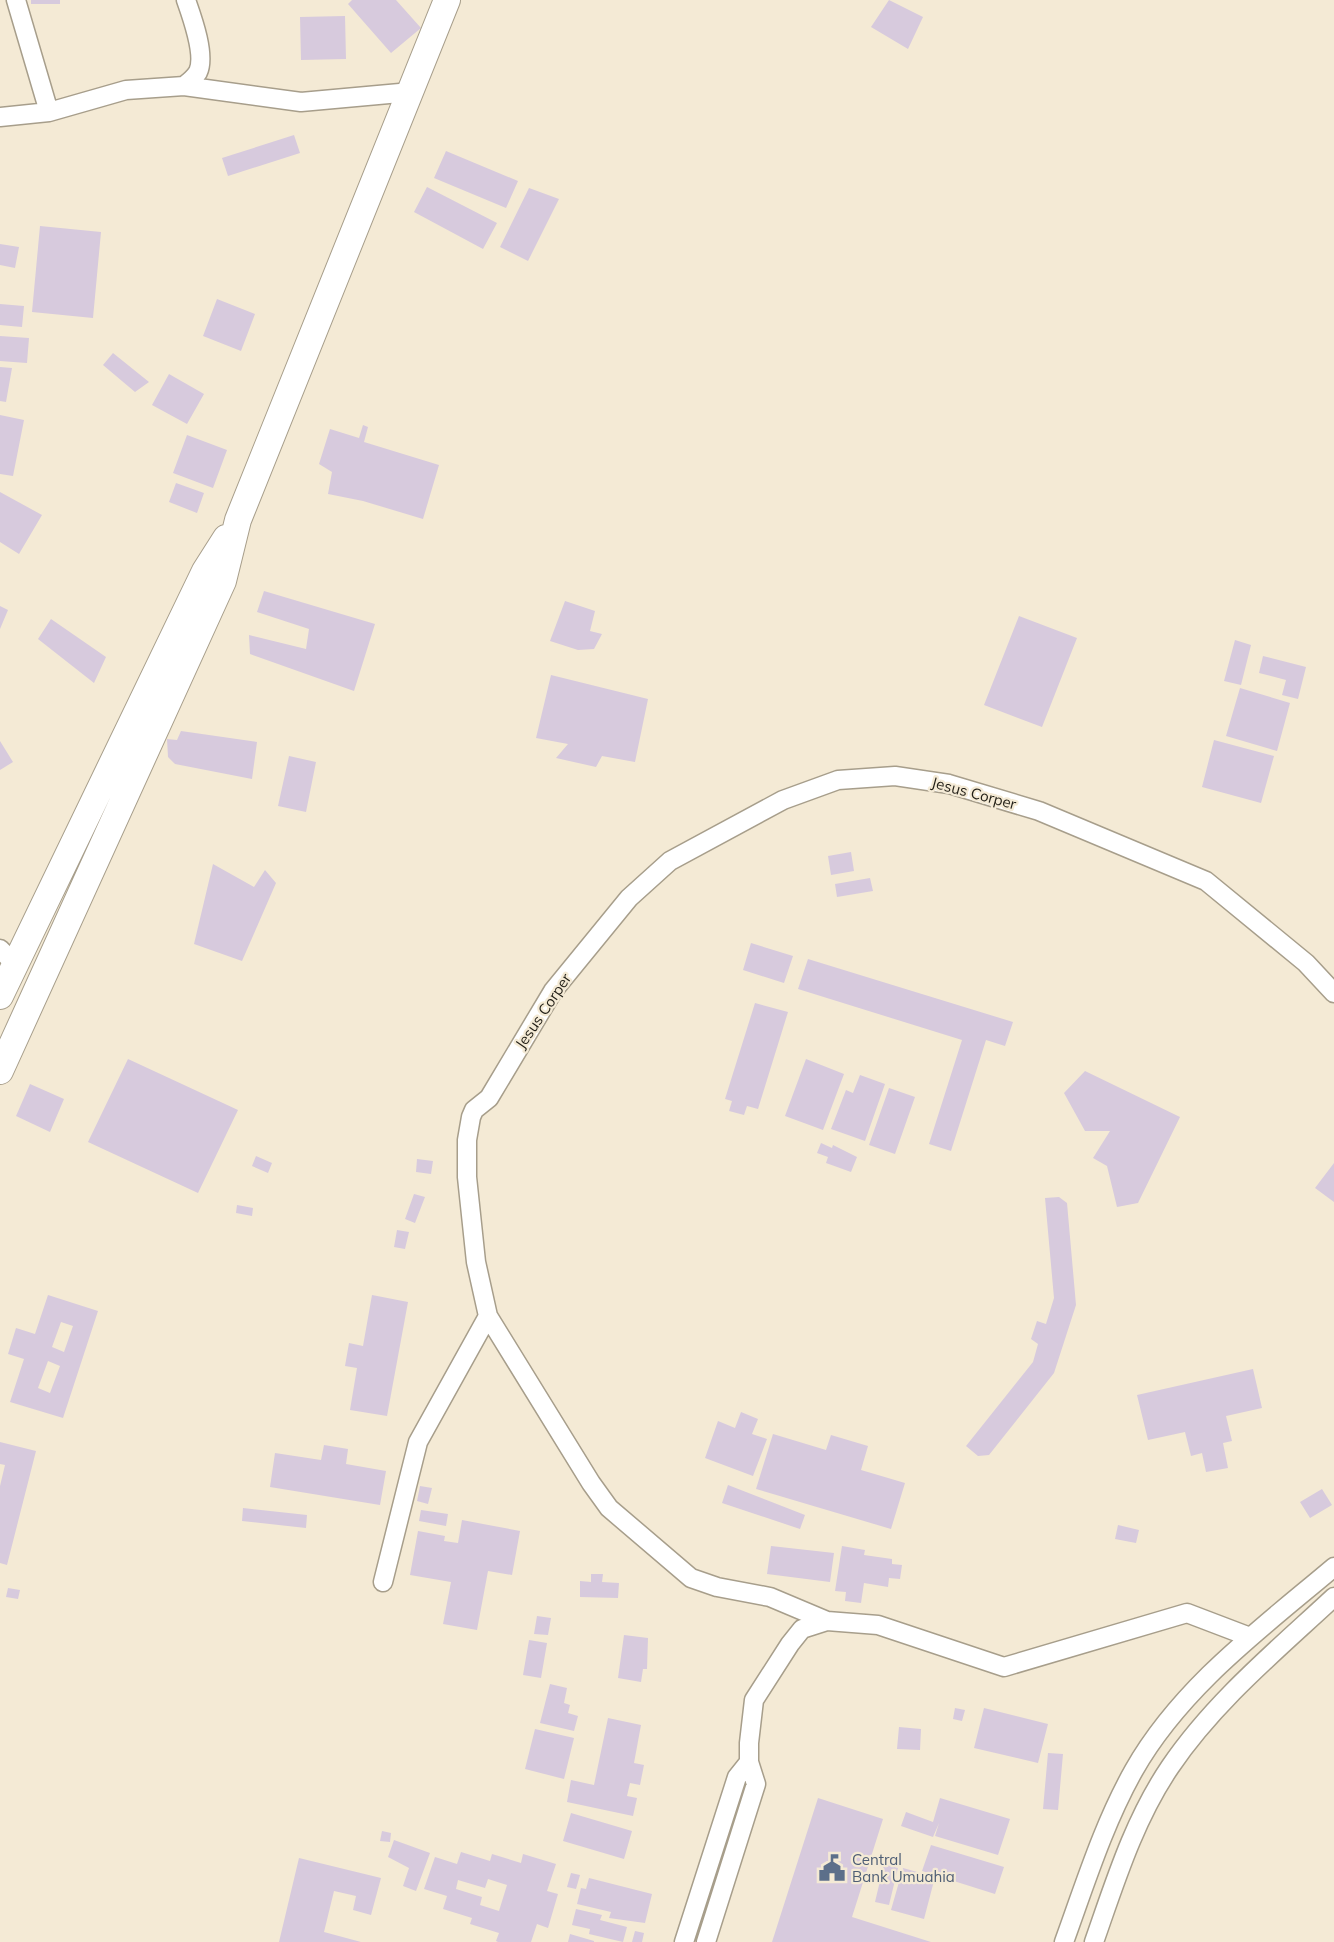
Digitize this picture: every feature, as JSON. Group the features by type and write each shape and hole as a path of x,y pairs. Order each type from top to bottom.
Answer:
{"street":[{"path":"16,0 49,112"},
{"path":"184,86 198,72 199,56 196,31 186,0"},
{"path":"0,1071 223,581 238,520 447,0"},
{"path":"0,117 49,112 126,90 184,86 301,102 411,92"},
{"path":"0,996 8,957 205,571 238,520"},
{"name":"Jesus Corper","path":"827,1621 770,1597 717,1587 692,1578 609,1508 591,1483 488,1316 476,1262 467,1176 467,1140 474,1110 489,1098 553,991 629,898 670,861 783,800 838,780 895,776 949,784 1039,811 1206,881 1306,963 1334,993"},
{"path":"384,1582 418,1442 488,1316"},
{"path":"1064,1942 1097,1849 1134,1769 1171,1717 1232,1653 1334,1567"},
{"path":"1094,1942 1122,1862 1140,1821 1169,1768 1203,1724 1334,1597"},
{"path":"706,1942 756,1784 750,1762 749,1728 754,1700 802,1629 827,1621 878,1625 1004,1667 1187,1613 1250,1637"},
{"path":"684,1942 737,1777 750,1762"}],"building":[{"path":"31,0 60,0 60,4 31,4"},
{"path":"352,0 396,0 421,28 391,53 348,4"},
{"path":"889,0 923,17 908,49 871,27"},
{"path":"345,16 346,59 301,60 300,17"},
{"path":"294,135 300,153 228,176 222,158"},
{"path":"446,151 518,181 506,208 434,178"},
{"path":"427,187 497,223 483,249 414,212"},
{"path":"529,188 559,199 528,261 500,247"},
{"path":"40,226 101,232 93,318 32,312"},
{"path":"0,244 19,247 15,268 0,265"},
{"path":"217,299 255,314 241,351 203,336"},
{"path":"0,304 24,306 22,327 0,325"},
{"path":"0,336 29,338 27,363 0,361"},
{"path":"113,353 149,382 135,392 103,365"},
{"path":"0,367 12,368 6,402 0,401"},
{"path":"169,374 204,394 187,424 152,405"},
{"path":"0,415 24,420 13,476 0,474"},
{"path":"363,425 368,427 364,442 439,465 423,519 363,501 328,494 332,472 319,464 330,429 359,438"},
{"path":"187,435 227,450 213,488 173,473"},
{"path":"176,483 204,493 197,513 169,502"},
{"path":"0,492 42,515 19,554 0,542"},
{"path":"264,591 375,624 354,691 250,654 249,635 306,649 309,629 257,612"},
{"path":"565,601 595,611 590,631 602,634 594,649 578,650 550,641"},
{"path":"0,606 8,610 0,629"},
{"path":"1019,616 1077,638 1042,727 984,705"},
{"path":"51,619 106,657 94,683 38,639"},
{"path":"1235,640 1251,645 1241,685 1224,681"},
{"path":"1263,656 1306,667 1298,699 1282,695 1286,680 1259,673"},
{"path":"551,675 648,699 635,762 602,756 596,767 556,758 568,744 536,738"},
{"path":"1240,688 1290,703 1277,751 1226,736"},
{"path":"181,731 257,742 252,779 175,764 168,757 167,739 177,740"},
{"path":"1214,740 1274,756 1261,803 1202,787"},
{"path":"0,741 13,762 0,770"},
{"path":"289,756 316,762 306,812 278,806"},
{"path":"851,852 854,871 831,875 828,856"},
{"path":"213,864 254,887 265,870 276,883 242,961 194,944"},
{"path":"870,878 873,891 837,897 835,884"},
{"path":"751,943 793,956 784,983 743,970"},
{"path":"808,959 1013,1022 1005,1046 986,1040 951,1151 929,1144 962,1040 798,989"},
{"path":"755,1003 788,1012 758,1109 747,1106 744,1115 729,1111 732,1101 725,1099"},
{"path":"128,1059 238,1110 198,1193 88,1142"},
{"path":"806,1059 844,1074 823,1130 785,1116"},
{"path":"1085,1071 1180,1117 1138,1203 1117,1207 1107,1166 1093,1158 1110,1131 1085,1131 1064,1093"},
{"path":"860,1075 885,1084 865,1141 831,1129 846,1090 853,1093"},
{"path":"30,1084 64,1099 50,1132 16,1116"},
{"path":"889,1088 915,1097 895,1154 869,1145"},
{"path":"821,1143 832,1148 833,1145 857,1157 851,1172 826,1163 828,1157 817,1153"},
{"path":"256,1156 272,1163 268,1173 252,1166"},
{"path":"417,1159 433,1161 431,1174 416,1172"},
{"path":"1334,1163 1334,1202 1315,1188"},
{"path":"414,1194 425,1197 415,1223 405,1219"},
{"path":"1059,1197 1067,1203 1076,1305 1054,1373 989,1455 978,1456 966,1446 1033,1362 1038,1344 1031,1339 1037,1321 1046,1324 1054,1298 1045,1198"},
{"path":"237,1205 253,1208 252,1216 236,1213"},
{"path":"397,1230 409,1232 405,1249 394,1247"},
{"path":"48,1295 98,1311 63,1418 10,1402 24,1359 8,1354 16,1328 35,1334","holes":["61,1322 73,1326 64,1352 52,1347","48,1361 60,1366 50,1393 38,1388"]},
{"path":"372,1295 408,1302 387,1416 350,1410 357,1368 345,1366 349,1343 363,1346"},
{"path":"1253,1369 1262,1408 1226,1416 1232,1441 1223,1443 1228,1468 1206,1472 1202,1453 1191,1456 1185,1432 1148,1440 1137,1395"},
{"path":"741,1412 758,1419 752,1434 767,1439 753,1476 705,1458 718,1421 735,1428"},
{"path":"773,1434 826,1450 831,1435 868,1446 861,1470 905,1483 891,1529 756,1489"},
{"path":"0,1442 36,1451 7,1565 0,1563 0,1486 5,1465 0,1464"},
{"path":"324,1445 348,1449 346,1464 386,1471 380,1505 270,1487 275,1453 321,1460"},
{"path":"728,1485 805,1515 800,1529 722,1503"},
{"path":"420,1486 432,1488 428,1504 417,1501"},
{"path":"1322,1489 1332,1505 1310,1518 1300,1502"},
{"path":"243,1508 307,1515 306,1528 242,1521"},
{"path":"421,1510 448,1514 446,1526 419,1521"},
{"path":"462,1520 520,1531 512,1575 488,1571 477,1630 443,1624 451,1582 410,1575 418,1531 445,1536 444,1541 458,1543"},
{"path":"1118,1525 1139,1530 1136,1543 1115,1539"},
{"path":"771,1546 834,1553 830,1582 767,1574"},
{"path":"842,1546 865,1550 864,1555 892,1559 892,1564 902,1565 900,1579 889,1578 888,1587 864,1583 861,1603 845,1601 846,1592 835,1591"},
{"path":"591,1574 603,1574 602,1582 619,1583 618,1598 580,1597 580,1581 591,1582"},
{"path":"8,1588 20,1590 18,1599 6,1597"},
{"path":"537,1616 551,1618 548,1635 534,1634"},
{"path":"624,1635 648,1638 647,1669 643,1669 641,1682 618,1678"},
{"path":"529,1640 547,1643 541,1678 523,1675"},
{"path":"550,1684 567,1688 564,1703 570,1705 568,1713 578,1716 574,1731 540,1723"},
{"path":"955,1708 965,1710 962,1721 953,1719"},
{"path":"984,1708 1048,1724 1038,1763 974,1748"},
{"path":"608,1718 641,1725 634,1763 644,1765 640,1785 630,1783 627,1796 637,1798 633,1816 567,1802 571,1780 594,1785"},
{"path":"899,1727 921,1729 920,1750 897,1749"},
{"path":"535,1729 574,1738 564,1779 525,1769"},
{"path":"1048,1753 1063,1754 1058,1810 1043,1809"},
{"name":"Central Bank Umuahia","path":"818,1798 883,1819 852,1917 931,1942 772,1942"},
{"path":"940,1798 1010,1819 998,1855 935,1836 939,1823 933,1837 901,1826 906,1812 933,1822"},
{"path":"571,1813 632,1831 624,1859 563,1841"},
{"path":"382,1831 391,1833 390,1842 380,1841"},
{"path":"394,1840 430,1853 416,1891 403,1886 409,1868 388,1857"},
{"path":"931,1845 1004,1867 995,1894 922,1871"},
{"path":"461,1852 490,1861 492,1854 521,1863 523,1854 556,1864 547,1891 558,1894 548,1928 537,1924 531,1942 498,1942 496,1941 499,1933 470,1924 472,1918 443,1909 447,1896 424,1889 435,1857 457,1864","holes":["488,1879 507,1885 499,1911 480,1905 482,1897 456,1889 458,1880 485,1888"]},
{"path":"299,1858 381,1878 371,1915 353,1910 356,1896 334,1891 324,1932 361,1942 279,1942"},
{"path":"884,1864 898,1868 889,1905 875,1902"},
{"path":"903,1868 935,1877 924,1919 891,1910"},
{"path":"571,1873 580,1875 576,1889 567,1887"},
{"path":"589,1878 652,1894 645,1923 609,1918 611,1912 577,1904 581,1888 586,1889"},
{"path":"576,1909 602,1915 600,1920 627,1927 623,1942 589,1934 590,1929 572,1925"},
{"path":"635,1931 644,1933 642,1942 632,1942"},
{"path":"570,1934 594,1941 594,1942 568,1942"}],"place":[{"name":"Central Bank Umuahia","path":"832,1868"}]}
